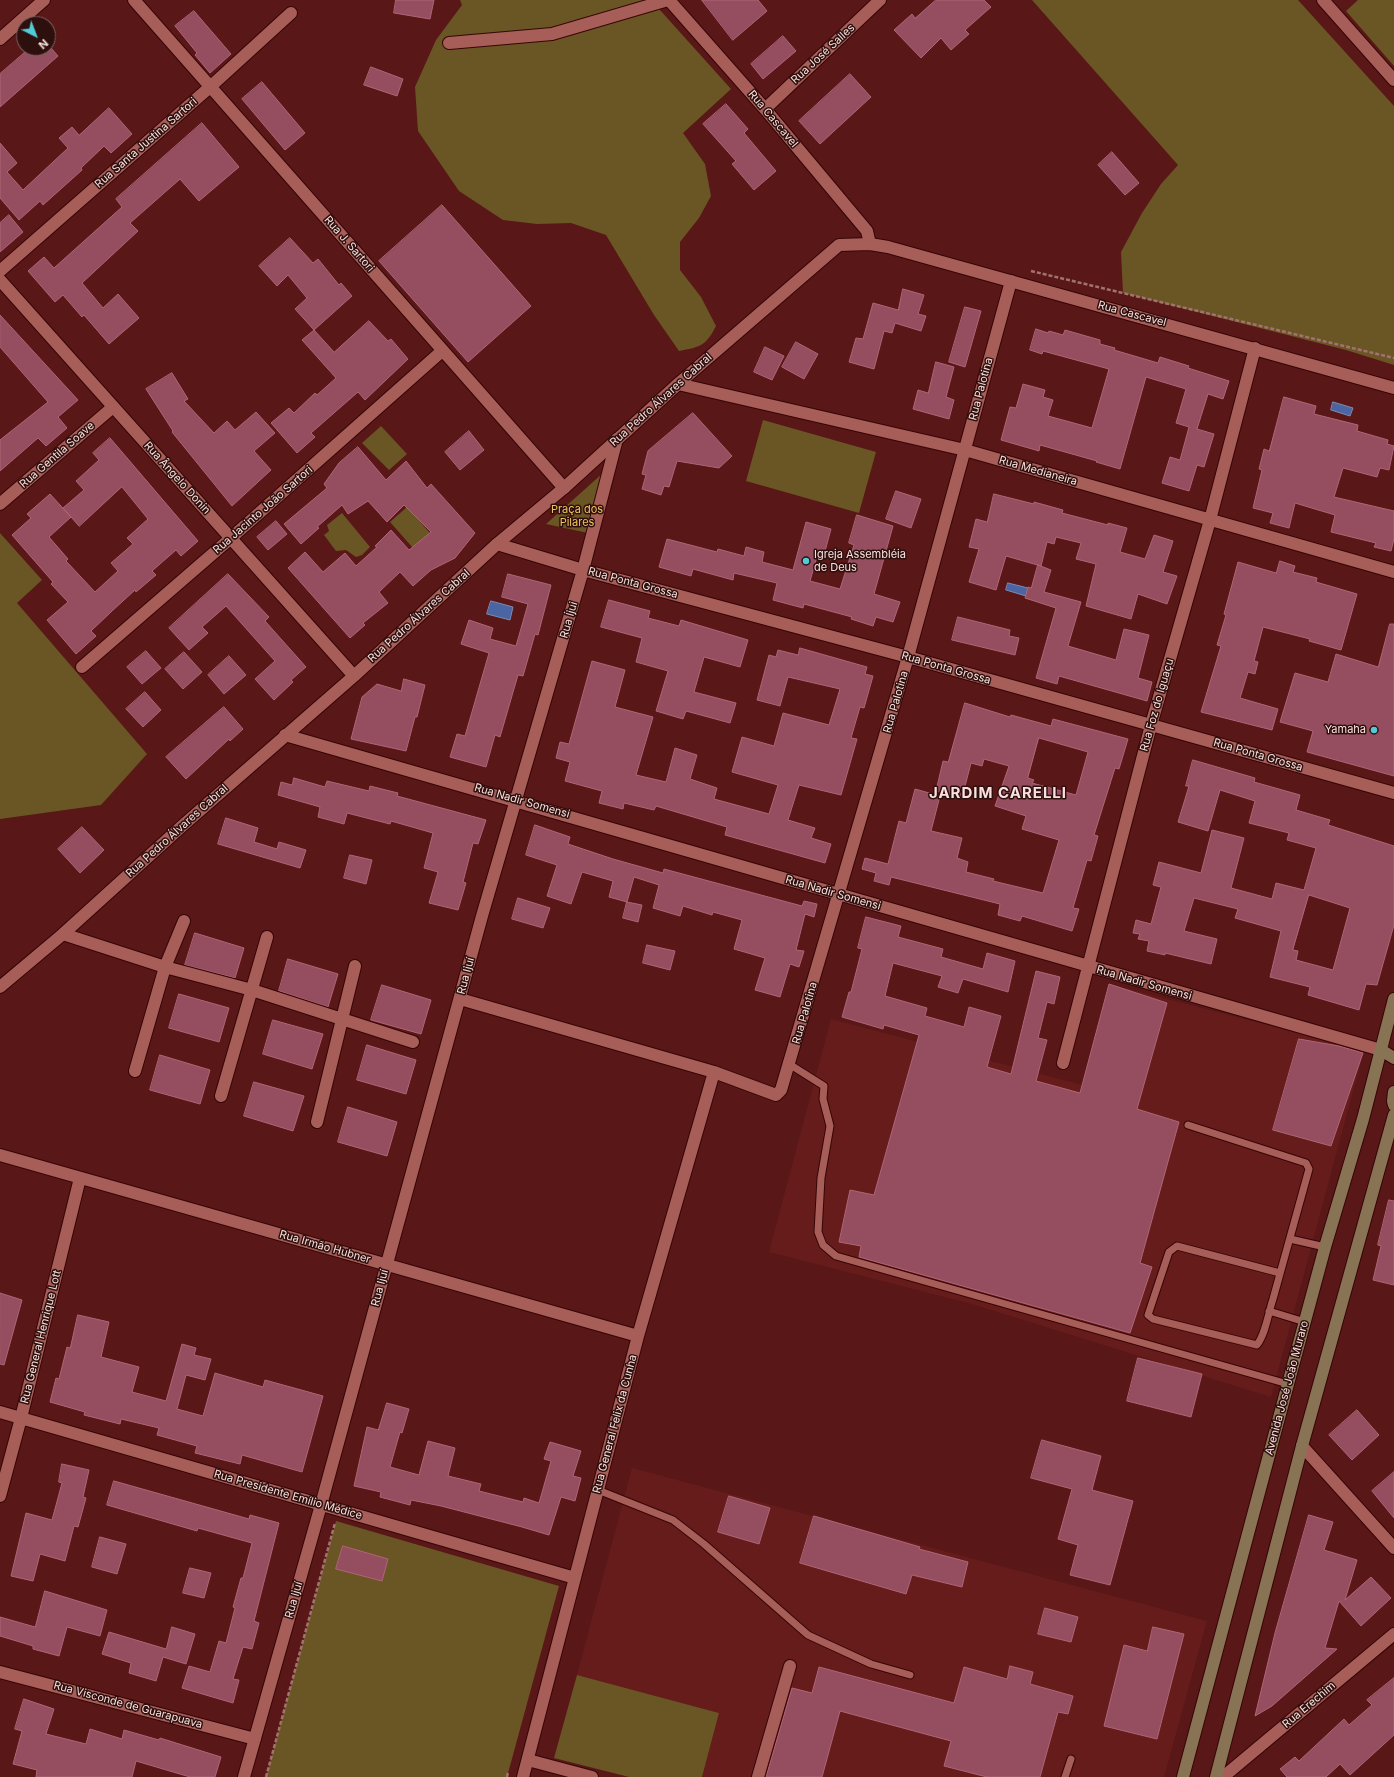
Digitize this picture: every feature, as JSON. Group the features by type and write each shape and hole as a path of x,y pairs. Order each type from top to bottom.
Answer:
{"main road":[{"name":"Avenida José João Muraro","path":"1183,1777 1325,1247 1363,1119 1394,999"},
{"path":"1385,1035 1394,1044"},
{"path":"1381,1050 1394,1058"},
{"path":"1394,1092 1392,1101 1394,1105"},
{"path":"1216,1777 1302,1446 1394,1115"}],"street":[{"path":"0,39 44,0"},
{"name":"Rua J. Sartori","path":"134,0 564,488"},
{"path":"449,43 552,34 668,0"},
{"name":"Rua Cascavel","path":"668,0 765,109 867,231 870,244"},
{"name":"Rua José Salles","path":"765,109 880,0"},
{"path":"1323,0 1394,80"},
{"name":"Rua Santa Justina Sartori","path":"0,271 210,87 291,13"},
{"name":"Rua Cascavel","path":"839,245 870,244 888,248 1255,348 1394,388"},
{"name":"Rua Pedro Álvares Cabral","path":"0,987 63,934 181,827 354,676 497,544 564,488 678,384 839,245"},
{"name":"Rua Ângelo Donin","path":"0,280 354,676"},
{"name":"Rua Palotina","path":"714,1072 776,1095 784,1084 908,657 1011,281"},
{"name":"Rua Foz do Iguaçu","path":"1064,1063 1087,967 1151,726 1210,520 1255,348"},
{"name":"Rua Jacinto João Sartori","path":"82,667 231,538 442,351"},
{"name":"Rua Medianeira","path":"678,384 965,450 1394,572"},
{"name":"Rua Gentila Soave","path":"0,504 113,406"},
{"name":"Rua Íjui","path":"516,799 583,570 617,439"},
{"name":"Rua Ponta Grossa","path":"497,544 583,570 908,657 1394,793"},
{"name":"Rua Nadir Somensi","path":"286,735 516,799 1087,967 1381,1050"},
{"name":"Rua Ijuí","path":"244,1777 322,1504 386,1265 516,799"},
{"path":"135,1071 165,967 184,921"},
{"path":"63,934 165,967 252,990 413,1042"},
{"path":"221,1096 267,937"},
{"path":"317,1122 355,966"},
{"path":"460,999 714,1072"},
{"name":"Rua General Felix da Cunha","path":"524,1777 638,1336 714,1072"},
{"name":"Rua Irmão Hubner","path":"0,1155 638,1336"},
{"name":"Rua General Henrique Lott","path":"0,1496 21,1418 80,1178"},
{"name":"Rua Presidente Emílio Médice","path":"0,1412 575,1578"},
{"path":"1302,1446 1394,1548"},
{"name":"Rua Erechim","path":"1223,1777 1394,1634"},
{"path":"758,1777 790,1666"},
{"name":"Rua Visconde de Guarapuava","path":"0,1672 255,1739"},
{"path":"528,1760 592,1777"}],"lane":[{"path":"790,1064 824,1086 823,1099 830,1126 821,1178 818,1232 824,1245 836,1256 1288,1384"},
{"path":"1188,1125 1306,1163 1309,1168 1290,1239 1269,1311 1260,1341 1256,1346 1153,1319 1148,1315 1169,1252 1177,1246 1280,1273"},
{"path":"1290,1239 1325,1247"},
{"path":"1269,1311 1305,1322"},
{"path":"598,1490 672,1520 704,1544 808,1635 871,1664 910,1675"},
{"path":"1065,1777 1071,1758"}],"path":[{"path":"1030,270 1394,358"},
{"path":"266,1777 336,1521"}],"shaded area":[{"path":"1109,984 1364,1050 1271,1397 972,1304 769,1252 831,1019 1082,1085"},
{"path":"632,1468 1207,1621 1164,1777 702,1777 719,1713 577,1675"}],"green space":[{"path":"460,0 651,0 731,89 683,133 705,164 711,196 699,218 680,242 680,270 701,297 716,326 705,342 697,347 679,351 654,315 606,235 571,223 537,224 503,220 459,191 418,131 415,87 436,40 462,5"},
{"path":"1032,0 1298,0 1394,106 1394,365 1346,350 1123,293 1121,252 1142,213 1161,184 1178,165"},
{"path":"1358,0 1394,0 1394,66 1346,11"},
{"path":"763,420 876,452 859,513 746,481"},
{"path":"381,426 407,454 389,470 362,443"},
{"name":"Praça dos Pilares","path":"603,473 588,533 546,524"},
{"path":"407,507 430,533 413,548 390,522"},
{"path":"342,513 370,547 362,555 356,557 346,550 336,551 324,535 329,531 327,525"},
{"path":"0,533 42,580 17,603 147,754 101,805 0,819"},
{"path":"336,1521 559,1586 507,1777 266,1777"},
{"path":"577,1675 719,1713 702,1777 629,1777 554,1758"}],"water":[{"path":"1333,402 1353,408 1350,416 1331,410"},
{"path":"1008,583 1028,588 1026,596 1006,590"},
{"path":"491,601 513,607 510,620 487,614"}],"building":[{"path":"396,0 434,0 430,19 394,13"},
{"path":"702,0 758,0 767,11 733,40"},
{"path":"936,0 984,0 991,7 965,30 969,34 951,50 941,38 921,58 894,30 912,14 915,18"},
{"path":"194,11 231,54 210,73 195,55 197,53 175,26"},
{"path":"783,36 796,51 763,79 751,64"},
{"path":"56,54 58,56 0,107 0,74 21,56 56,56"},
{"path":"371,67 403,79 397,96 364,85"},
{"path":"850,74 871,97 820,144 799,121"},
{"path":"262,82 305,133 285,150 242,99"},
{"path":"726,104 748,129 744,133 776,171 754,190 732,164 736,161 703,124"},
{"path":"109,108 132,134 111,153 104,146 81,168 82,170 43,205 40,201 19,220 0,198 0,143 17,163 7,172 23,190 68,148 59,138 72,127 79,135"},
{"path":"202,123 239,167 199,201 180,179 130,223 138,231 82,283 103,308 118,294 139,318 109,344 84,315 82,317 63,295 55,302 28,271 44,257 54,268 122,207 116,199"},
{"path":"1112,152 1139,183 1125,195 1098,165"},
{"path":"442,205 531,306 468,362 379,261"},
{"path":"9,215 23,232 0,252 0,223"},
{"path":"290,238 313,263 318,259 339,285 341,283 352,296 314,330 295,309 307,298 288,275 277,286 259,266"},
{"path":"903,289 924,295 918,314 926,316 921,331 895,323 892,333 884,331 874,369 849,362 856,338 863,339 873,303 898,310"},
{"path":"965,307 981,311 965,367 949,362"},
{"path":"0,315 78,400 58,417 67,428 46,446 38,438 0,471 0,440 48,402 0,347"},
{"path":"369,321 388,341 391,339 408,359 365,400 358,392 311,433 315,437 297,453 271,423 289,408 294,413 315,393 317,395 336,378 302,340 314,330 334,352"},
{"path":"1036,329 1048,333 1049,331 1063,335 1065,330 1100,340 1100,344 1115,348 1114,350 1158,363 1160,357 1229,381 1223,399 1208,394 1197,429 1214,434 1204,467 1197,465 1189,491 1162,483 1170,457 1180,460 1189,427 1176,423 1186,389 1146,377 1120,469 1040,445 1039,451 1001,440 1010,407 1016,408 1023,384 1045,390 1043,397 1053,400 1048,416 1092,428 1109,369 1043,351 1042,354 1030,350"},
{"path":"796,342 818,354 804,379 782,367"},
{"path":"765,347 784,356 772,380 754,372"},
{"path":"936,362 954,367 946,397 954,400 949,419 913,409 918,390 928,393"},
{"path":"172,373 188,399 184,401 214,433 227,421 235,430 256,412 275,433 254,451 271,470 232,506 172,432 173,431 146,389"},
{"path":"1284,397 1316,406 1314,414 1358,425 1357,431 1388,440 1387,444 1394,446 1389,470 1380,468 1377,477 1343,468 1334,497 1394,511 1394,539 1391,551 1374,547 1376,543 1331,532 1335,515 1295,503 1289,528 1270,523 1273,513 1253,508 1262,470 1259,469 1264,449 1269,451"},
{"path":"693,413 732,456 719,468 677,461 669,487 664,486 661,495 642,489 646,475 642,474 648,451"},
{"path":"469,431 484,450 460,470 445,452"},
{"path":"110,438 198,541 181,556 176,550 152,571 156,575 136,592 135,590 91,631 96,636 76,654 47,620 68,602 51,584 53,582 12,535 31,518 27,514 50,494 71,517 63,508 84,490 76,481 99,460 93,453","holes":["122,487 148,519 127,538 133,544 111,563 118,571 95,592 66,561 68,559 49,537 71,517 79,526"]},
{"path":"358,447 386,480 406,461 427,488 431,484 475,533 455,558 431,570 413,586 400,572 379,592 388,603 363,623 365,625 350,638 288,568 305,552 323,572 345,553 356,566 377,547 375,546 391,530 409,550 431,532 404,505 387,522 368,501 348,514 342,505 317,527 319,528 301,544 284,524 327,488 324,484 339,463"},
{"path":"896,491 921,499 911,528 886,519"},
{"path":"994,494 1034,504 1034,502 1063,510 1062,513 1108,525 1108,523 1127,528 1120,552 1145,559 1154,535 1173,541 1163,572 1177,576 1167,604 1138,594 1131,619 1086,606 1096,564 1076,559 1081,543 1056,537 1054,544 1047,542 1041,566 1006,556 996,590 969,582 979,549 969,547 976,519 987,522"},
{"path":"857,515 893,526 874,594 900,602 893,622 876,617 873,626 851,619 852,617 804,604 803,608 773,600 777,583 734,573 733,580 693,569 691,576 659,567 667,539 717,552 718,549 744,556 746,547 764,552 762,562 793,570 806,522 831,529 824,555 818,553 810,581 840,589 854,545 849,543"},
{"path":"276,521 287,534 268,550 257,537"},
{"path":"1280,561 1295,566 1293,572 1317,578 1316,582 1357,594 1341,650 1309,641 1310,639 1263,627 1254,661 1258,662 1255,674 1248,672 1240,698 1278,709 1272,730 1201,712 1221,646 1217,645 1226,615 1224,614 1238,562 1276,573"},
{"path":"1038,565 1051,570 1044,592 1081,602 1068,646 1116,660 1124,629 1149,635 1138,678 1152,682 1147,701 1059,676 1057,684 1036,678 1056,608 1025,598 1028,587 1031,588"},
{"path":"228,574 269,617 265,621 306,667 291,680 293,682 274,700 255,679 275,661 226,606 202,627 208,633 189,650 169,628"},
{"path":"508,574 551,585 538,635 535,634 523,676 518,675 500,737 495,735 486,767 450,757 457,734 465,736 489,653 461,644 469,620 493,628 490,639 516,646 528,604 502,597"},
{"path":"609,600 650,611 648,618 679,626 681,620 748,640 740,667 704,657 694,692 736,703 730,723 686,711 683,719 656,711 668,671 636,662 642,638 601,627"},
{"path":"958,617 1010,630 1009,636 1019,638 1015,655 952,640"},
{"path":"1390,624 1394,624 1394,776 1307,752 1313,731 1280,722 1295,673 1328,682 1336,654 1378,667"},
{"path":"800,648 867,667 865,674 873,676 864,708 860,707 851,738 857,739 841,795 799,785 788,820 815,828 811,838 831,844 825,863 725,835 727,827 656,806 654,810 624,803 623,809 599,803 602,791 565,781 570,762 556,758 560,742 569,744 592,661 625,670 615,707 653,717 636,775 666,782 675,748 697,755 690,779 717,788 714,799 769,814 778,785 732,772 742,737 774,746 783,713 829,725 840,689 788,677 780,706 757,700 769,655 776,657 778,650 798,655"},
{"path":"146,651 161,668 142,684 127,667"},
{"path":"184,652 202,672 183,689 165,669"},
{"path":"229,656 246,675 224,694 208,675"},
{"path":"404,679 425,685 406,751 351,739 362,697 377,684 401,691"},
{"path":"145,692 161,710 143,727 126,709"},
{"path":"965,703 1010,717 1011,715 1051,726 1053,719 1128,739 1119,769 1115,768 1094,835 1098,836 1091,861 1087,860 1073,908 1079,909 1072,931 1022,916 1020,921 998,915 1000,904 891,877 889,885 874,881 876,873 862,869 865,858 888,864 899,821 906,823 915,789 940,796 931,831 962,838 957,858 968,862 966,872 994,879 993,881 1043,893 1059,840 1022,829 1026,816 995,806 1009,766 984,759 982,766 971,763 962,798 936,791 943,761 948,762","holes":["1039,738 1088,752 1076,795 1032,783 1034,780 1028,778"]},
{"path":"224,707 243,729 230,741 229,739 186,779 166,757"},
{"path":"1193,760 1255,778 1254,782 1300,795 1296,810 1330,820 1328,825 1394,846 1394,925 1377,985 1366,984 1359,1010 1308,995 1310,987 1270,977 1281,931 1235,918 1238,909 1194,898 1184,931 1217,939 1211,964 1165,953 1165,955 1147,951 1149,941 1138,939 1140,934 1133,933 1136,920 1151,924 1161,887 1153,885 1159,862 1201,873 1212,830 1244,838 1231,888 1272,899 1276,883 1304,890 1316,848 1287,840 1289,833 1249,823 1255,801 1220,790 1208,831 1178,822 1189,786 1186,786","holes":["1309,895 1350,908 1333,970 1296,960 1298,951 1293,950"]},
{"path":"294,778 325,787 327,781 369,791 370,786 398,793 397,796 486,820 478,844 473,843 463,882 466,883 458,910 429,903 438,872 424,868 433,833 391,821 390,824 347,813 344,824 318,817 320,807 278,795 281,782 292,785"},
{"path":"226,818 258,828 254,842 277,849 279,842 306,850 300,868 218,844"},
{"path":"535,825 570,837 568,844 613,859 663,873 664,869 802,906 804,901 817,904 814,917 805,914 796,950 804,951 799,967 790,964 780,997 755,990 765,958 734,949 742,920 713,912 712,915 683,906 680,916 653,908 659,885 634,877 627,902 609,897 613,881 582,872 571,904 547,896 557,865 526,855"},
{"path":"82,827 104,850 80,873 58,849"},
{"path":"350,855 372,860 366,884 344,878"},
{"path":"518,898 550,908 543,928 512,919"},
{"path":"627,902 642,905 638,922 623,918"},
{"path":"866,917 901,926 898,937 943,949 941,957 983,969 987,953 1015,961 1008,992 963,979 958,993 938,987 942,976 893,963 885,996 927,1008 925,1016 964,1027 969,1007 1001,1016 987,1067 1011,1074 1036,971 1060,977 1054,1004 1047,1002 1038,1038 1047,1040 1036,1081 1080,1093 1109,984 1167,1003 1137,1109 1179,1122 1140,1263 1152,1267 1130,1333 859,1257 861,1246 839,1242 850,1190 874,1195 919,1035 884,1025 883,1029 842,1017 849,992 851,992 862,949 858,948"},
{"path":"195,933 244,948 235,978 185,965"},
{"path":"647,945 675,951 670,970 643,963"},
{"path":"288,959 338,974 328,1007 279,991"},
{"path":"382,985 431,1000 421,1034 371,1020"},
{"path":"179,994 229,1008 219,1042 169,1028"},
{"path":"273,1020 323,1034 312,1069 263,1054"},
{"path":"1299,1039 1339,1046 1363,1053 1331,1146 1273,1130"},
{"path":"367,1045 416,1060 406,1094 357,1080"},
{"path":"160,1055 210,1070 200,1104 150,1090"},
{"path":"254,1082 304,1096 293,1131 244,1116"},
{"path":"348,1107 397,1122 387,1156 338,1142"},
{"path":"1389,1200 1394,1201 1394,1285 1373,1280 1381,1246 1378,1245"},
{"path":"0,1293 22,1300 4,1365 0,1364"},
{"path":"78,1315 109,1322 101,1357 139,1367 132,1392 166,1401 182,1344 196,1348 194,1355 211,1359 205,1380 186,1375 177,1409 203,1416 215,1373 263,1387 265,1380 323,1396 302,1472 242,1455 240,1464 195,1453 197,1446 157,1435 159,1428 121,1419 120,1424 84,1415 85,1412 50,1402 56,1378 59,1379 67,1347 70,1348"},
{"path":"1138,1358 1202,1374 1191,1417 1127,1401"},
{"path":"387,1403 409,1409 402,1433 400,1432 390,1467 419,1475 428,1441 455,1448 448,1476 481,1484 479,1491 523,1502 524,1498 539,1503 551,1461 544,1459 550,1442 581,1451 573,1476 581,1478 575,1501 561,1497 549,1535 441,1506 411,1500 410,1505 380,1497 381,1492 354,1486 367,1427 378,1430"},
{"path":"1357,1410 1379,1435 1352,1460 1329,1435"},
{"path":"1042,1440 1101,1456 1092,1490 1133,1501 1110,1585 1070,1575 1078,1545 1058,1539 1072,1489 1031,1478"},
{"path":"62,1464 89,1470 83,1497 86,1498 78,1527 74,1526 65,1561 40,1554 33,1581 11,1576 26,1513 52,1520 62,1483 59,1482"},
{"path":"1394,1472 1394,1518 1372,1491"},
{"path":"114,1481 249,1519 250,1515 279,1523 254,1621 259,1623 252,1649 243,1647 233,1679 239,1680 233,1703 182,1688 189,1666 210,1672 219,1641 226,1643 235,1608 233,1607 241,1578 243,1578 252,1543 198,1528 197,1531 107,1505"},
{"path":"729,1496 770,1508 759,1544 718,1532"},
{"path":"1309,1515 1333,1522 1324,1550 1357,1560 1345,1600 1371,1577 1391,1598 1361,1626 1339,1601 1325,1648 1337,1649 1272,1706 1255,1716 1275,1633"},
{"path":"814,1516 920,1547 919,1549 968,1562 962,1587 912,1575 906,1594 800,1563"},
{"path":"100,1537 126,1544 117,1574 92,1567"},
{"path":"343,1546 388,1559 382,1581 336,1569"},
{"path":"190,1568 211,1573 204,1598 183,1593"},
{"path":"45,1591 107,1610 100,1636 67,1627 59,1656 33,1649 33,1646 0,1636 0,1617 35,1627"},
{"path":"1045,1608 1078,1617 1071,1642 1038,1634"},
{"path":"172,1627 195,1634 186,1664 163,1657 156,1681 129,1673 131,1663 102,1654 109,1632 166,1649"},
{"path":"1153,1627 1184,1634 1157,1739 1104,1726 1124,1645 1147,1651"},
{"path":"1010,1666 1033,1672 1030,1684 1073,1696 1068,1714 1058,1712 1040,1777 987,1777 944,1766 951,1741 840,1711 822,1777 766,1777 792,1688 812,1693 819,1667 954,1703 964,1667 1007,1679"},
{"path":"1394,1678 1394,1735 1350,1775 1340,1764 1326,1777 1287,1777 1280,1769 1295,1757 1299,1761 1344,1719 1349,1725 1372,1705 1367,1700"},
{"path":"24,1699 54,1709 46,1734 86,1744 90,1729 122,1739 124,1730 159,1740 160,1738 221,1757 215,1777 190,1777 136,1761 132,1777 36,1777 37,1770 13,1764 22,1731 15,1729"}],"place":[{"name":"Igreja Assembléia de Deus","path":"806,561"},
{"name":"Yamaha","path":"1374,730"}],"district":[{"name":"JARDIM CARELLI","path":"998,793"}]}
